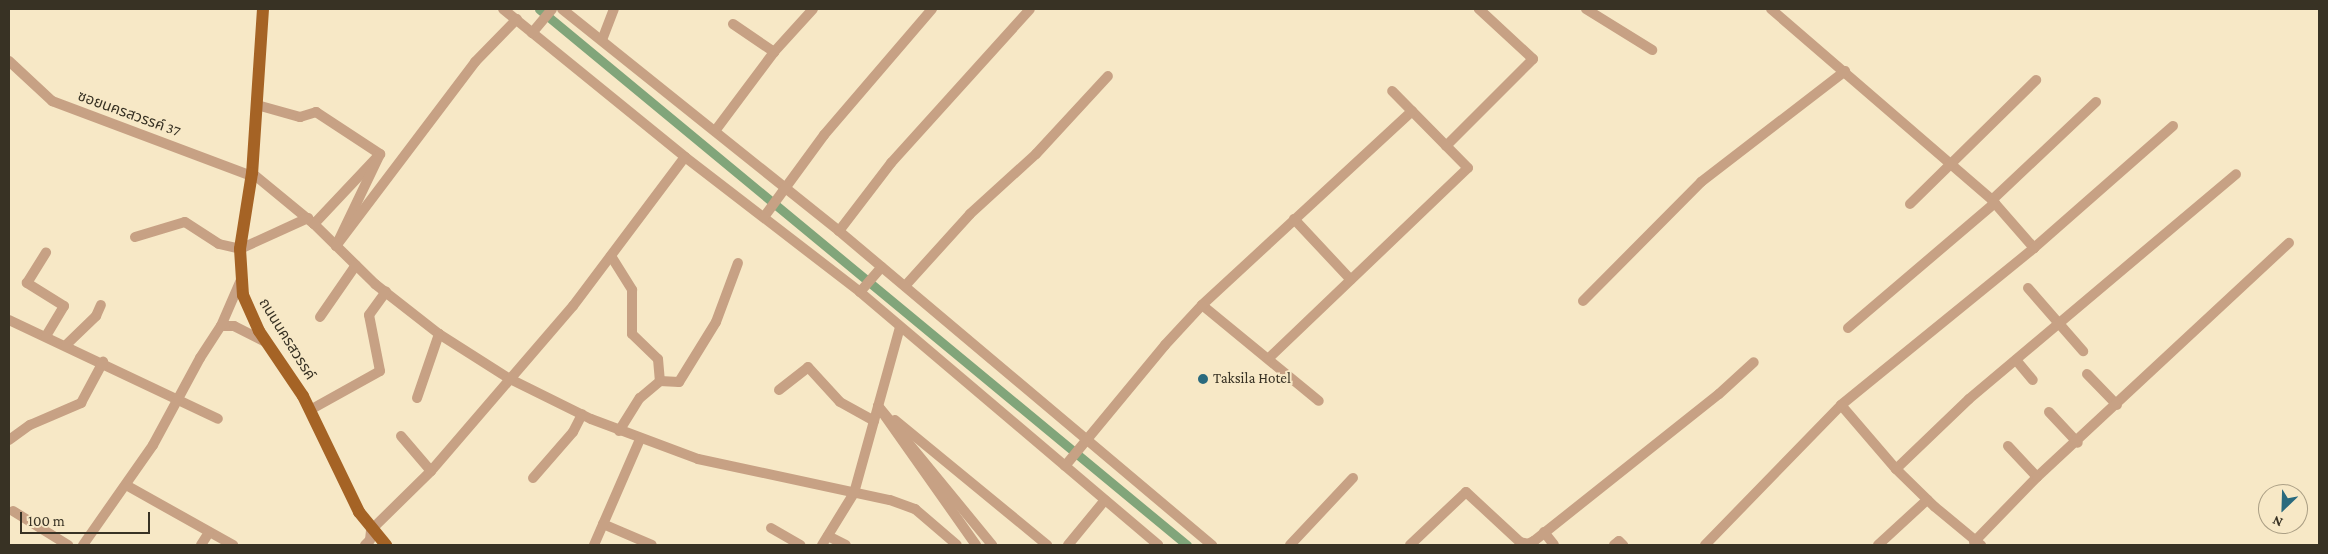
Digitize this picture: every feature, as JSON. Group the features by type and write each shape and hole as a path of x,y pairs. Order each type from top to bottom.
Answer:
{"main road":[{"name":"ถนนนครสวรรค์","path":"263,9 252,174 240,249 240,282 246,307 310,410 350,498 371,530 386,545"}],"street":[{"path":"504,9 685,156 860,292 900,328 1158,545"},
{"path":"532,33 552,9"},
{"path":"562,9 839,231 1212,545"},
{"path":"602,40 614,9"},
{"path":"715,131 774,52 814,9"},
{"path":"764,217 824,135 932,9"},
{"path":"839,231 891,163 1030,9"},
{"path":"1446,146 1533,59 1480,9"},
{"path":"1586,9 1652,50"},
{"path":"1771,9 1952,164 1993,202 2034,248"},
{"path":"336,246 475,62 517,19"},
{"path":"733,24 774,52"},
{"name":"ซอยนครสวรรค์ 37","path":"9,61 52,101 252,174 311,221 386,292 438,334 510,379 582,414 640,439 698,459 854,493 915,509 957,545"},
{"path":"1583,301 1701,182 1845,72"},
{"path":"905,286 970,214 1036,154 1108,76"},
{"path":"1910,204 2036,80"},
{"path":"1269,358 1468,168 1392,91"},
{"path":"1848,328 1993,202 2096,102"},
{"path":"257,105 300,117 316,112 380,154"},
{"path":"1065,466 1165,345 1202,305 1412,111"},
{"path":"1706,545 1841,405 2034,248 2173,126"},
{"path":"336,246 380,154"},
{"path":"135,238 185,222 219,244 240,249 311,221 380,154"},
{"path":"365,545 370,540 371,530 431,471 573,306 685,156"},
{"path":"1896,469 2016,360 2236,174"},
{"path":"1294,219 1351,280"},
{"path":"1841,405 1896,469 1927,500 1978,544 2038,477 2078,443 2289,243"},
{"path":"46,252 27,283 64,306 46,336"},
{"path":"611,256 632,290 632,334 658,358 660,381"},
{"path":"619,430 640,398 660,381 680,382 699,354 716,322 738,263"},
{"path":"320,317 356,264"},
{"path":"860,292 882,267"},
{"path":"83,545 153,445 221,326 240,282"},
{"path":"2028,288 2084,351"},
{"path":"310,410 380,371 369,315 386,292"},
{"path":"66,345 96,316 101,305"},
{"path":"1202,305 1269,358 1319,401"},
{"path":"9,320 103,362 218,419"},
{"path":"221,326 234,326 268,343"},
{"path":"822,545 854,493 900,328"},
{"path":"417,398 438,334"},
{"path":"2016,360 2033,380"},
{"path":"9,440 30,424 81,404 103,362"},
{"path":"1410,545 1466,492 1520,542 1528,544 1719,394 1754,362"},
{"path":"778,390 808,367 840,402 874,421"},
{"path":"2087,374 2116,405"},
{"path":"878,406 976,545"},
{"path":"878,406 992,545"},
{"path":"878,406 1047,545"},
{"path":"2049,412 2078,443"},
{"path":"532,478 573,432 582,414"},
{"path":"402,436 431,471"},
{"path":"594,545 640,439"},
{"path":"2008,446 2038,477"},
{"path":"1290,545 1353,478"},
{"path":"126,485 233,545"},
{"path":"1068,545 1105,500"},
{"path":"1878,545 1927,500"},
{"path":"13,511 68,545"},
{"path":"603,524 652,545"},
{"path":"772,528 800,545"},
{"path":"201,545 209,532"},
{"path":"1544,532 1554,545"},
{"path":"828,536 846,545"},
{"path":"1614,545 1619,541 1623,545"}],"waterway":[{"path":"539,9 1187,545"}],"place":[{"name":"Taksila Hotel","path":"1203,379"}]}
